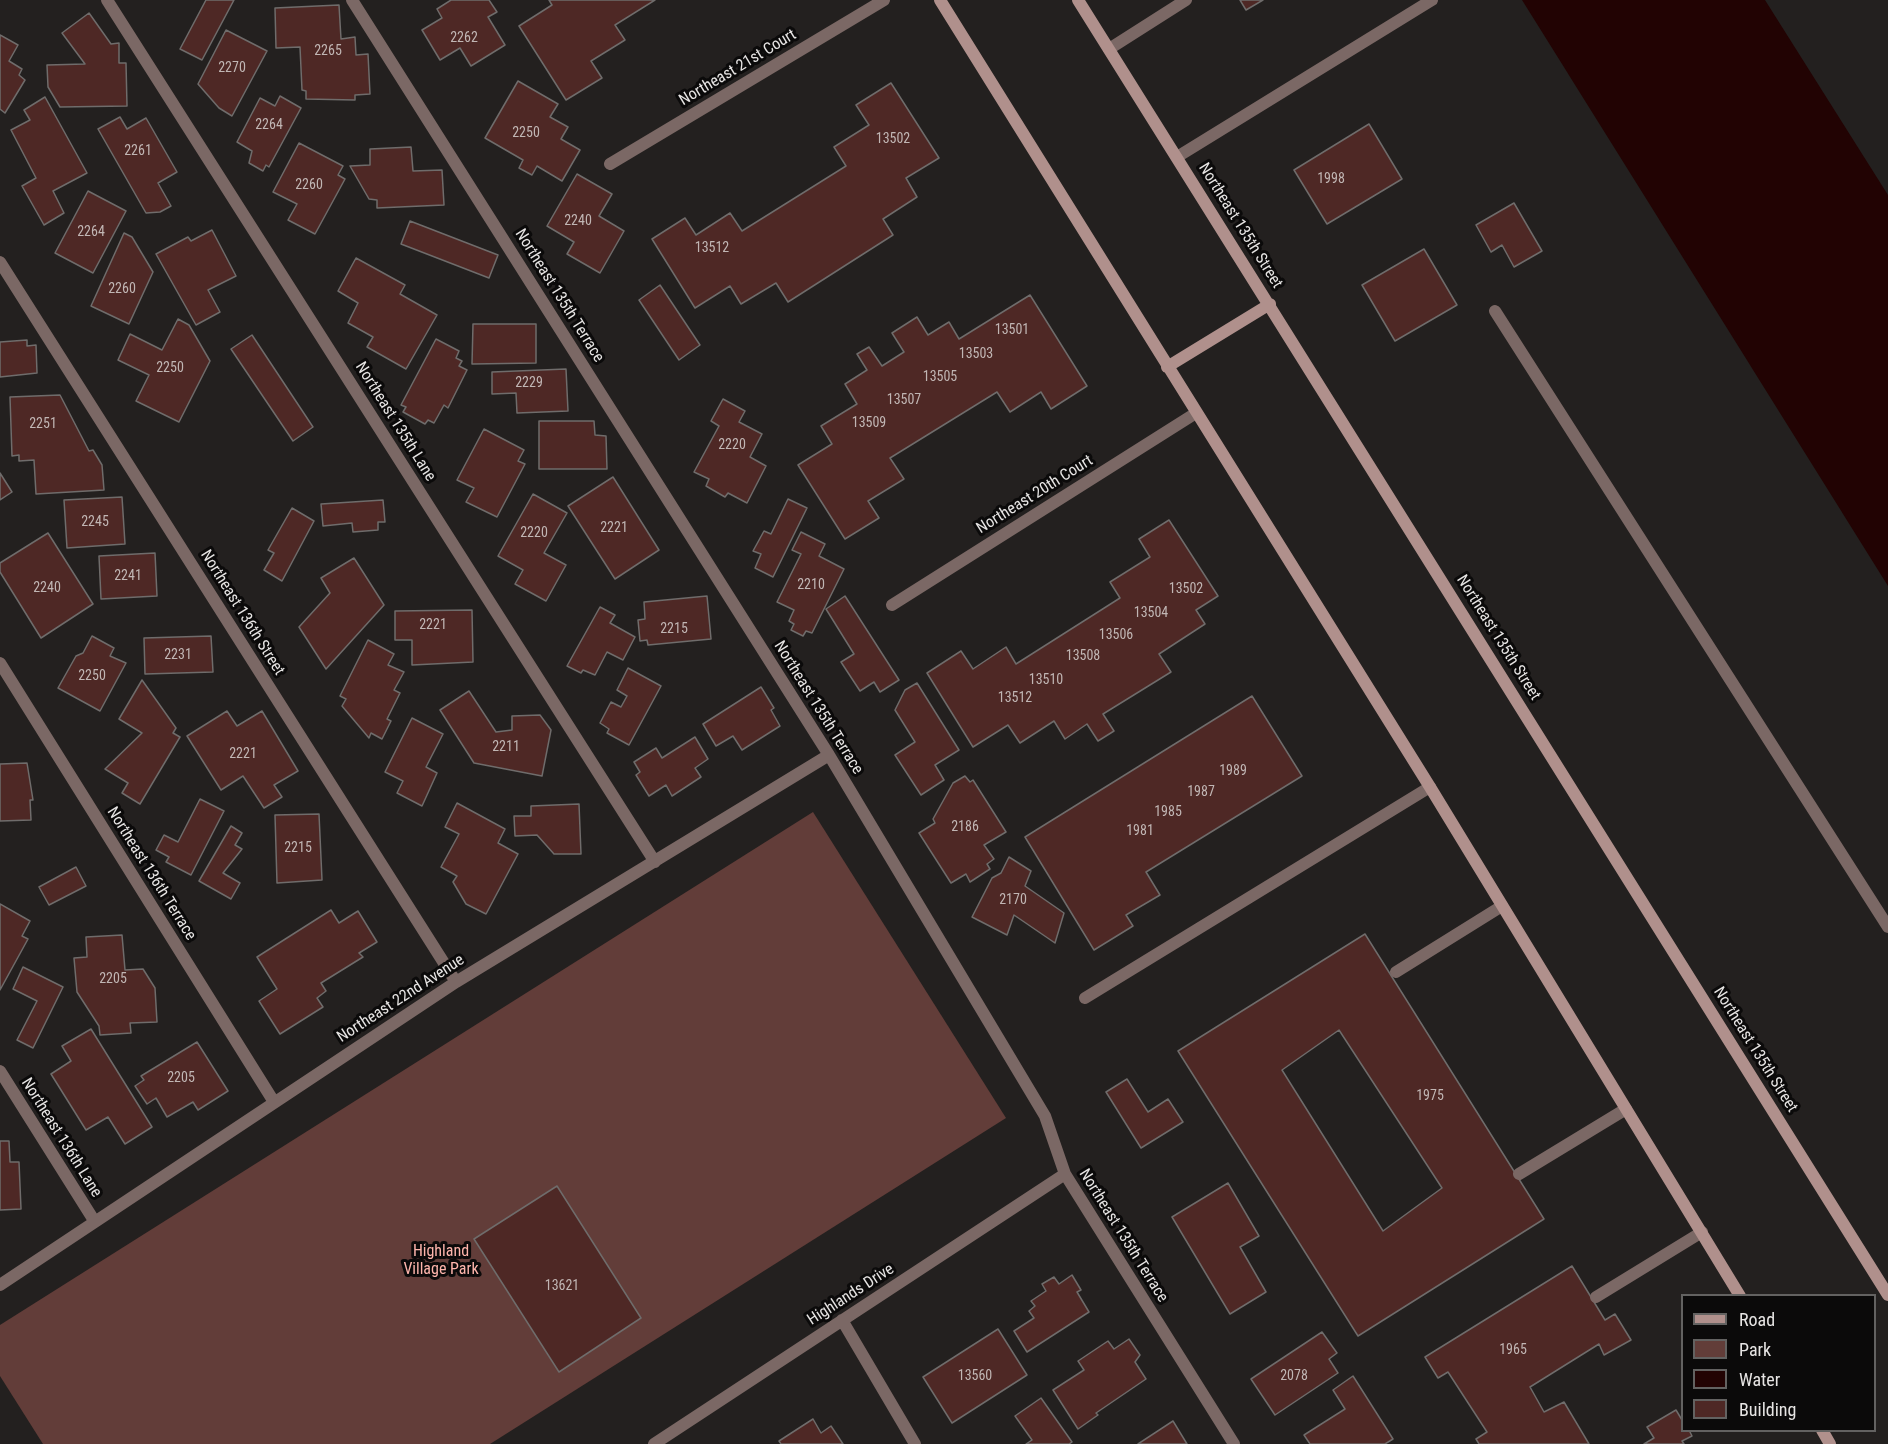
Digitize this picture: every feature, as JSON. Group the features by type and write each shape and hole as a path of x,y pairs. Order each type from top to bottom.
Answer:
{"street":[{"name":"Northeast 135th Lane","path":"107,0 655,862"},
{"name":"Northeast 135th Terrace","path":"352,0 829,755 1045,1116 1065,1174 1234,1444"},
{"name":"Northeast 21st Court","path":"610,164 884,0"},
{"path":"940,0 1430,787 1739,1294"},
{"name":"Northeast 135th Street","path":"1078,0 1888,1295"},
{"path":"1109,50 1186,0"},
{"path":"1177,157 1432,0"},
{"name":"Northeast 136th Street","path":"0,261 456,982"},
{"path":"1167,367 1270,304"},
{"path":"1496,311 1888,927"},
{"name":"Northeast 20th Court","path":"892,605 1196,413"},
{"name":"Northeast 136th Terrace","path":"0,663 274,1102"},
{"name":"Northeast 22nd Avenue","path":"0,1285 456,982 829,755"},
{"path":"1085,998 1430,787"},
{"path":"1396,972 1502,906"},
{"name":"Northeast 136th Lane","path":"0,1071 95,1222"},
{"path":"1519,1174 1626,1109"},
{"name":"Highlands Drive","path":"654,1444 1065,1174"},
{"path":"1596,1297 1702,1232"},
{"path":"842,1320 915,1444"}],"green space":[{"name":"Highland Village Park","path":"813,812 1006,1118 490,1444 43,1444 0,1376 0,1325"}],"water":[{"path":"1522,0 1765,0 1888,195 1888,586"}],"building":[{"path":"206,0 234,0 202,60 180,49"},
{"path":"451,0 489,0 497,12 488,17 505,45 471,66 460,48 440,60 422,30 442,18 437,9"},
{"path":"549,0 655,0 615,25 625,40 591,61 602,78 566,100 519,26 552,5"},
{"path":"1240,0 1263,0 1246,10"},
{"path":"339,5 341,39 355,37 356,55 368,54 370,94 355,95 355,100 306,99 306,91 302,90 300,47 276,48 275,8"},
{"path":"89,13 111,44 119,43 119,63 126,63 127,106 60,107 48,87 47,65 85,64 62,33"},
{"path":"226,30 267,51 232,116 219,108 198,84"},
{"path":"0,35 18,45 9,61 22,69 19,75 25,80 5,113 0,109"},
{"path":"518,81 558,104 550,117 568,127 561,139 580,150 562,181 537,166 532,175 519,168 523,160 485,138"},
{"path":"891,83 939,158 906,178 917,197 883,219 893,235 788,302 776,283 741,304 730,286 695,308 652,239 685,218 696,235 730,213 742,231 846,166 834,147 869,125 856,105"},
{"path":"280,96 301,108 269,167 266,165 263,171 249,163 252,151 237,142 260,98 275,106"},
{"path":"45,97 87,173 53,191 64,213 44,225 22,186 36,178 11,130 30,120 24,110"},
{"path":"120,117 127,129 146,118 177,172 158,183 171,206 160,212 146,213 98,129"},
{"path":"1369,124 1402,179 1327,224 1294,170"},
{"path":"299,143 343,166 338,175 345,179 315,234 288,220 297,204 273,192"},
{"path":"411,147 413,171 442,170 444,205 377,208 377,200 369,199 350,166 370,165 370,149"},
{"path":"577,174 612,194 599,216 624,231 600,273 567,254 574,242 547,226"},
{"path":"88,191 126,211 93,273 55,253"},
{"path":"1514,203 1542,251 1514,267 1502,245 1491,252 1476,225"},
{"path":"410,221 498,255 489,278 401,244"},
{"path":"212,230 236,276 208,290 220,312 196,325 156,254 188,237 191,241"},
{"path":"124,233 132,237 153,272 129,324 91,306"},
{"path":"1424,249 1457,305 1395,341 1362,285"},
{"path":"356,258 405,285 400,294 437,315 406,369 367,347 373,337 348,323 358,303 338,291"},
{"path":"660,285 700,345 679,360 639,300"},
{"path":"1030,295 1087,386 1051,409 1041,392 1010,412 997,392 890,458 904,479 868,501 879,518 845,539 798,465 832,444 821,426 857,404 845,384 867,370 857,354 869,347 882,366 904,352 892,333 917,317 928,335 949,322 959,339"},
{"path":"178,319 189,325 210,361 179,422 136,401 149,375 118,360 130,334 162,350"},
{"path":"473,324 536,324 536,363 472,364"},
{"path":"252,335 313,427 293,441 231,349"},
{"path":"436,339 459,351 456,358 462,361 459,366 467,370 448,408 444,405 434,423 428,420 425,424 403,412 406,407 401,405"},
{"path":"27,340 27,346 36,345 37,373 0,377 0,342"},
{"path":"566,369 568,411 517,413 516,393 492,394 492,372"},
{"path":"60,395 89,451 93,450 102,465 104,490 36,494 34,460 19,461 19,455 12,456 10,397"},
{"path":"723,399 745,411 739,422 762,434 750,457 766,466 747,503 728,493 725,497 706,486 709,479 694,472 719,426 711,421"},
{"path":"539,421 594,421 595,435 606,436 607,469 539,469"},
{"path":"484,429 524,450 518,461 525,464 497,517 466,502 474,488 457,480"},
{"path":"0,473 12,492 0,500"},
{"path":"613,477 659,550 615,579 568,506"},
{"path":"533,494 567,513 544,553 566,565 546,601 515,584 523,570 498,556"},
{"path":"122,497 125,544 67,548 64,500"},
{"path":"788,499 807,508 773,577 755,568 761,554 753,551 764,531 771,534"},
{"path":"383,500 385,522 378,522 378,530 353,532 352,523 323,526 321,504"},
{"path":"292,508 314,521 282,581 264,570 274,553 268,550"},
{"path":"1169,520 1218,596 1196,610 1205,624 1159,654 1171,672 1103,714 1114,731 1098,741 1087,724 1065,739 1054,721 1020,743 1008,725 973,747 927,673 961,651 973,669 1006,647 1016,664 1120,598 1110,582 1150,557 1139,539"},
{"path":"801,532 825,544 819,556 844,569 812,633 806,631 803,636 791,630 794,624 789,621 794,610 777,602 801,554 792,550"},
{"path":"48,533 93,604 41,638 0,572 0,563"},
{"path":"155,553 157,596 101,599 99,556"},
{"path":"354,558 384,605 326,669 299,627 330,593 321,578"},
{"path":"707,596 711,639 648,645 647,640 640,641 638,620 645,619 644,602"},
{"path":"845,596 899,680 880,692 874,682 860,691 841,662 854,654 826,609"},
{"path":"600,607 615,615 610,623 635,637 623,660 607,652 595,675 583,670 581,673 567,666"},
{"path":"472,610 473,662 412,665 412,640 395,640 395,611"},
{"path":"92,636 114,648 110,656 126,663 100,711 58,688 76,656 83,653"},
{"path":"211,636 213,672 145,674 144,638"},
{"path":"368,640 394,654 388,665 404,672 394,690 400,693 387,719 391,721 382,739 371,733 369,738 342,706 346,699 340,696"},
{"path":"628,668 661,686 629,745 607,733 609,729 600,723 611,702 621,707 627,696 617,690"},
{"path":"142,680 176,728 173,733 180,737 140,804 122,793 128,783 105,769 142,733 119,719"},
{"path":"917,683 959,750 935,765 944,780 921,795 895,755 915,742 895,710 905,690"},
{"path":"761,687 774,708 771,710 780,726 742,750 733,736 716,746 703,724"},
{"path":"469,691 496,732 512,730 512,716 540,715 551,730 542,776 474,763 440,710"},
{"path":"1252,696 1302,776 1146,872 1160,895 1126,915 1133,926 1094,950 1025,837"},
{"path":"227,711 237,726 262,711 298,771 274,785 282,797 264,808 243,776 221,790 187,736"},
{"path":"412,718 443,734 426,767 437,773 422,806 397,793 403,781 385,772"},
{"path":"695,737 708,759 695,768 701,777 672,796 666,785 649,796 636,775 640,772 634,762 656,748 662,758"},
{"path":"27,763 33,800 30,800 31,820 0,821 0,764"},
{"path":"965,776 970,782 973,780 1006,832 984,845 994,859 987,864 990,869 970,882 966,874 951,883 919,833 935,823 933,819 953,783"},
{"path":"200,799 224,811 191,875 166,862 169,857 156,850 164,835 178,842"},
{"path":"457,803 505,829 498,843 518,854 486,914 466,904 453,882 457,876 441,867 459,834 445,827"},
{"path":"579,804 581,854 554,854 537,835 515,836 514,816 531,816 531,806"},
{"path":"319,814 322,880 277,883 275,815"},
{"path":"231,826 242,833 235,845 242,849 223,873 240,883 231,899 199,881"},
{"path":"1009,857 1031,871 1025,886 1064,913 1055,943 1014,915 1007,935 972,917 992,878 1001,873"},
{"path":"76,867 86,886 49,905 39,887"},
{"path":"0,904 30,921 22,936 28,939 0,990"},
{"path":"331,910 339,923 358,911 377,942 359,953 363,957 321,983 326,991 317,998 323,1007 280,1034 259,1001 277,989 257,957"},
{"path":"1365,934 1544,1219 1358,1336 1178,1051","holes":["1339,1030 1442,1188 1383,1231 1282,1070"]},
{"path":"122,935 125,970 143,969 155,988 157,1022 130,1023 131,1033 100,1035 99,1026 77,992 74,958 87,957 86,937"},
{"path":"23,967 63,987 33,1048 17,1040 37,1001 13,989"},
{"path":"91,1029 152,1127 125,1144 108,1117 86,1130 51,1074 71,1061 62,1046"},
{"path":"197,1042 228,1091 198,1110 193,1102 167,1117 156,1098 147,1104 135,1086 144,1080 141,1076"},
{"path":"1127,1079 1148,1112 1168,1099 1183,1122 1141,1148 1106,1092"},
{"path":"0,1141 9,1141 10,1162 19,1162 21,1209 0,1210"},
{"path":"1228,1183 1259,1236 1240,1247 1266,1292 1230,1314 1172,1217"},
{"path":"557,1186 641,1318 559,1372 474,1239"},
{"path":"1572,1266 1605,1320 1615,1314 1631,1340 1604,1355 1599,1344 1530,1387 1544,1412 1564,1402 1589,1444 1479,1444 1476,1439 1487,1432 1448,1372 1438,1378 1425,1357"},
{"path":"1072,1275 1081,1290 1077,1292 1089,1312 1027,1352 1014,1331 1034,1318 1029,1311 1035,1306 1031,1301 1046,1291 1042,1284 1054,1277 1059,1284"},
{"path":"998,1329 1027,1375 952,1423 923,1377"},
{"path":"1322,1332 1337,1353 1329,1359 1338,1373 1275,1415 1251,1379"},
{"path":"1129,1339 1140,1355 1135,1362 1146,1379 1096,1413 1098,1415 1078,1429 1053,1390 1084,1370 1078,1361 1108,1341 1114,1349"},
{"path":"1353,1376 1393,1439 1385,1444 1310,1444 1304,1435 1345,1409 1333,1390"},
{"path":"1041,1398 1072,1442 1069,1444 1026,1444 1032,1440 1015,1416"},
{"path":"1676,1410 1681,1418 1681,1432 1690,1432 1692,1436 1682,1441 1684,1444 1644,1444 1654,1438 1647,1427"},
{"path":"813,1419 821,1433 831,1426 843,1444 781,1444 779,1441"},
{"path":"1173,1421 1187,1444 1138,1444"}]}
